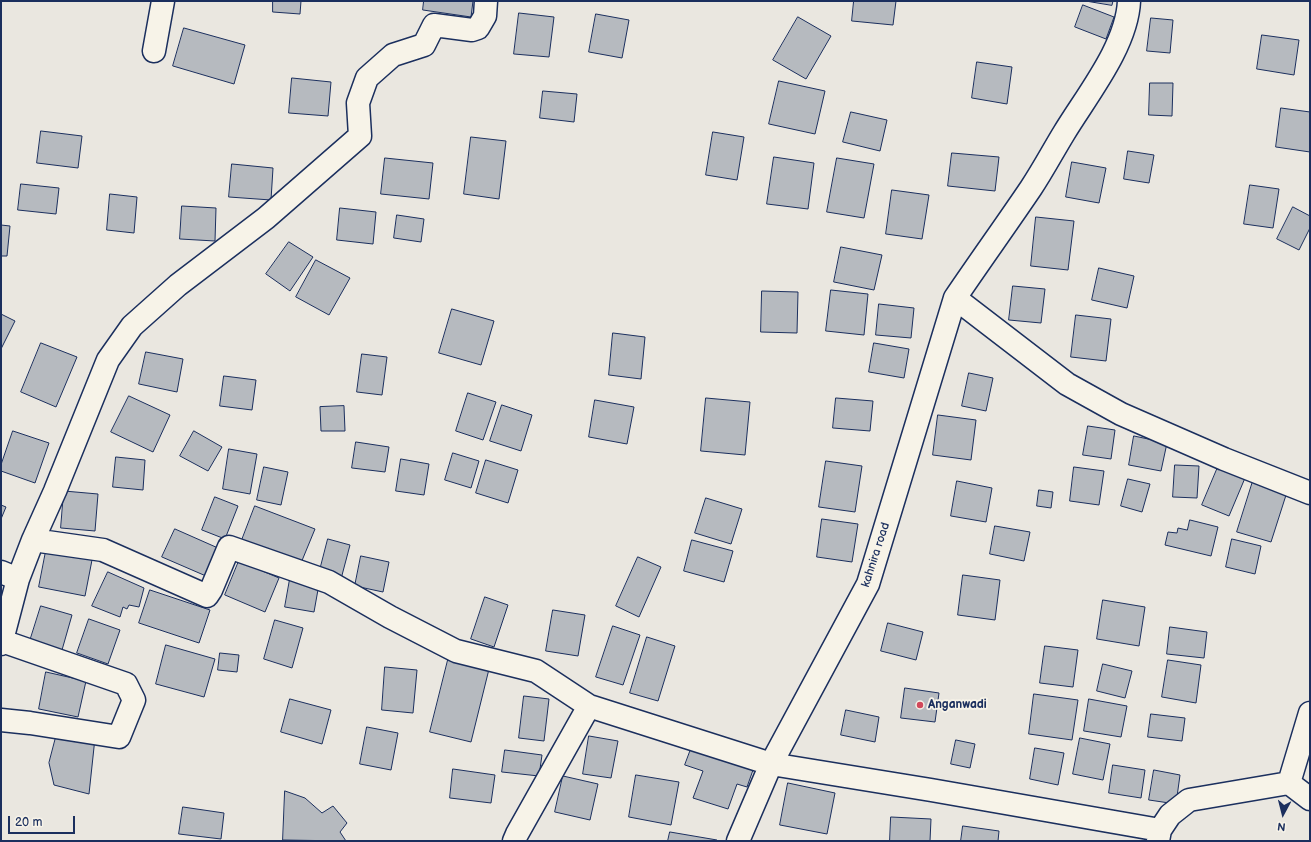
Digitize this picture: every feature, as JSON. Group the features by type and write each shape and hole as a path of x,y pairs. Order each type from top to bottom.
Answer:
{"street":[{"path":"154,51 163,1"},
{"path":"1,720 119,737 134,700 126,684 1,643 9,575 33,540 55,491 108,360 132,326 178,285 266,218 360,136 358,103 367,78 393,55 424,45 434,25 472,30 478,28 485,16 486,1"},
{"name":"kahnira road","path":"738,841 771,764 868,584 955,298 1032,186 1101,75 1118,44 1129,12 1129,1"},
{"path":"955,298 1067,384 1121,414 1224,459 1310,493"},
{"path":"33,540 103,550 207,596 229,547 329,582 390,617 456,651 536,671 589,706 771,764 931,790 1159,836 1170,815 1190,800 1289,782 1310,799"},
{"path":"514,841 589,706"},
{"path":"1289,782 1310,713"}],"building":[{"path":"273,1 301,1 300,14 273,12"},
{"path":"424,1 473,1 471,17 423,10"},
{"path":"854,1 896,1 893,25 852,21"},
{"path":"1086,1 1113,1 1112,5"},
{"path":"1083,5 1114,17 1106,39 1075,27"},
{"path":"519,13 554,17 549,57 514,54"},
{"path":"596,14 629,20 622,58 589,52"},
{"path":"798,17 831,36 806,79 773,60"},
{"path":"1151,18 1173,20 1170,53 1147,51"},
{"path":"184,28 245,45 234,84 173,66"},
{"path":"1262,35 1299,40 1294,75 1257,69"},
{"path":"977,62 1012,67 1007,104 972,98"},
{"path":"292,78 331,82 328,116 289,113"},
{"path":"779,81 825,91 815,134 769,124"},
{"path":"1150,83 1173,83 1172,116 1149,115"},
{"path":"543,91 577,94 574,122 540,118"},
{"path":"1281,108 1310,112 1310,152 1276,147"},
{"path":"851,112 887,120 880,151 843,142"},
{"path":"41,131 82,136 78,168 37,163"},
{"path":"713,132 744,137 737,180 706,175"},
{"path":"471,137 506,141 499,199 464,194"},
{"path":"1128,151 1154,155 1149,183 1124,179"},
{"path":"952,153 999,157 995,191 948,186"},
{"path":"774,157 814,163 808,209 767,204"},
{"path":"385,158 433,163 429,199 381,194"},
{"path":"837,158 874,164 864,218 827,212"},
{"path":"1072,162 1106,168 1099,203 1066,197"},
{"path":"232,164 273,168 271,200 229,197"},
{"path":"21,184 59,188 56,214 18,210"},
{"path":"1250,185 1279,189 1273,228 1244,224"},
{"path":"892,190 929,195 922,239 886,234"},
{"path":"110,194 137,197 134,233 107,230"},
{"path":"182,206 216,208 215,241 180,239"},
{"path":"1293,207 1310,216 1310,228 1299,250 1277,239"},
{"path":"340,208 376,212 373,244 337,240"},
{"path":"397,215 424,219 421,242 394,238"},
{"path":"1036,217 1074,221 1068,270 1031,266"},
{"path":"1,225 10,226 7,256 1,256"},
{"path":"289,242 313,257 290,291 266,274"},
{"path":"841,247 882,255 874,290 834,282"},
{"path":"316,260 350,278 329,315 296,297"},
{"path":"1099,268 1134,276 1127,308 1092,300"},
{"path":"1013,286 1045,289 1041,323 1009,320"},
{"path":"831,290 868,294 864,335 826,331"},
{"path":"762,291 798,292 797,333 761,332"},
{"path":"879,304 914,308 911,338 876,335"},
{"path":"452,309 494,321 481,365 439,353"},
{"path":"1,314 15,321 1,349"},
{"path":"1076,315 1111,319 1106,361 1071,357"},
{"path":"613,333 645,337 641,379 609,375"},
{"path":"41,343 77,357 56,407 21,392"},
{"path":"874,343 909,349 904,378 869,372"},
{"path":"146,352 183,359 177,392 139,384"},
{"path":"362,354 387,357 382,395 357,392"},
{"path":"969,373 993,378 986,411 962,406"},
{"path":"224,376 256,380 252,410 220,406"},
{"path":"468,393 496,402 483,440 456,431"},
{"path":"129,396 170,415 153,452 111,432"},
{"path":"706,398 750,402 745,455 701,451"},
{"path":"836,398 873,401 870,431 833,428"},
{"path":"595,400 634,407 627,444 589,437"},
{"path":"502,405 532,415 521,451 490,441"},
{"path":"344,406 345,431 321,431 320,407"},
{"path":"938,415 976,420 971,460 933,455"},
{"path":"1088,426 1115,430 1111,459 1083,455"},
{"path":"13,431 49,443 35,483 1,471 1,465"},
{"path":"194,431 222,447 208,471 180,456"},
{"path":"1134,436 1167,443 1161,471 1129,465"},
{"path":"356,442 389,447 385,472 352,468"},
{"path":"229,449 257,454 250,494 223,489"},
{"path":"453,453 479,461 471,488 445,480"},
{"path":"116,457 145,460 143,490 113,487"},
{"path":"401,459 429,464 424,495 396,491"},
{"path":"486,460 518,470 508,503 476,493"},
{"path":"826,461 862,466 855,512 819,507"},
{"path":"1175,465 1199,466 1197,498 1173,497"},
{"path":"264,467 288,472 281,505 257,500"},
{"path":"1074,467 1104,471 1099,505 1070,501"},
{"path":"1218,467 1245,478 1229,516 1202,505"},
{"path":"1128,479 1150,484 1142,512 1121,506"},
{"path":"957,481 992,488 986,522 951,516"},
{"path":"1253,481 1287,492 1271,542 1237,532"},
{"path":"1039,490 1053,492 1051,508 1037,506"},
{"path":"64,491 98,494 95,531 61,528"},
{"path":"215,497 238,506 225,539 202,530"},
{"path":"706,498 742,509 731,544 695,533"},
{"path":"1,505 6,507 1,519"},
{"path":"255,506 315,529 301,563 242,540"},
{"path":"822,519 858,524 852,562 817,557"},
{"path":"1190,520 1218,527 1211,556 1165,545 1168,532 1177,533 1178,528 1187,530"},
{"path":"995,526 1030,532 1024,561 990,554"},
{"path":"175,529 218,548 206,576 162,557"},
{"path":"328,539 350,545 341,579 319,574"},
{"path":"1232,539 1261,546 1255,574 1226,567"},
{"path":"692,540 733,551 724,582 684,571"},
{"path":"46,551 92,560 85,596 39,587"},
{"path":"361,556 389,562 383,592 355,586"},
{"path":"638,557 661,567 639,617 616,606"},
{"path":"239,561 279,578 265,612 225,595"},
{"path":"108,572 144,588 139,607 129,605 127,609 123,607 120,617 92,606"},
{"path":"963,575 1000,580 995,620 958,615"},
{"path":"290,579 319,584 314,612 285,607"},
{"path":"150,590 210,610 199,643 139,623"},
{"path":"485,597 508,605 494,647 471,639"},
{"path":"1103,600 1145,607 1139,646 1097,639"},
{"path":"41,606 72,615 62,650 30,641"},
{"path":"553,610 585,615 578,656 546,651"},
{"path":"89,619 120,630 108,664 77,653"},
{"path":"275,620 303,628 292,668 264,659"},
{"path":"888,623 923,632 916,660 881,651"},
{"path":"613,626 640,635 623,685 596,677"},
{"path":"1170,627 1207,632 1204,658 1167,654"},
{"path":"647,637 675,646 658,701 630,693"},
{"path":"166,645 215,659 204,697 156,684"},
{"path":"1045,646 1078,650 1073,687 1040,683"},
{"path":"220,653 239,655 237,672 218,670"},
{"path":"449,656 490,665 471,742 430,732"},
{"path":"1168,660 1201,665 1196,703 1162,697"},
{"path":"1103,664 1132,671 1125,698 1097,691"},
{"path":"385,667 417,670 413,713 382,710"},
{"path":"46,672 86,681 78,717 39,709"},
{"name":"Anganwadi","path":"905,688 939,693 935,722 901,718"},
{"path":"1034,694 1078,700 1072,740 1029,734"},
{"path":"524,696 549,699 544,741 519,738"},
{"path":"290,699 331,710 322,744 281,732"},
{"path":"1089,699 1127,706 1121,737 1084,731"},
{"path":"846,710 879,717 875,742 841,735"},
{"path":"1151,714 1185,718 1182,741 1148,737"},
{"path":"367,727 398,733 391,770 360,764"},
{"path":"589,736 618,741 611,778 583,774"},
{"path":"56,737 95,738 89,794 54,785 49,763"},
{"path":"1080,738 1110,744 1103,780 1073,774"},
{"path":"956,740 975,744 970,768 951,764"},
{"path":"1035,748 1064,753 1058,785 1030,779"},
{"path":"691,749 753,770 747,787 737,784 728,809 693,798 703,771 685,765"},
{"path":"505,750 542,755 539,776 502,772"},
{"path":"1113,765 1145,770 1141,798 1109,793"},
{"path":"453,769 495,775 491,803 450,798"},
{"path":"1154,770 1180,775 1176,804 1149,800"},
{"path":"636,775 679,782 671,825 629,817"},
{"path":"563,776 598,784 590,820 555,812"},
{"path":"788,783 835,793 827,834 780,825"},
{"path":"285,791 305,798 322,813 333,806 347,823 340,832 346,841 283,840"},
{"path":"183,807 224,813 221,839 179,834"},
{"path":"891,817 931,819 930,841 890,841"},
{"path":"963,826 999,831 998,841 961,841"},
{"path":"670,832 717,840 717,841 668,841"}],"place":[{"name":"Anganwadi","path":"920,705"}]}
